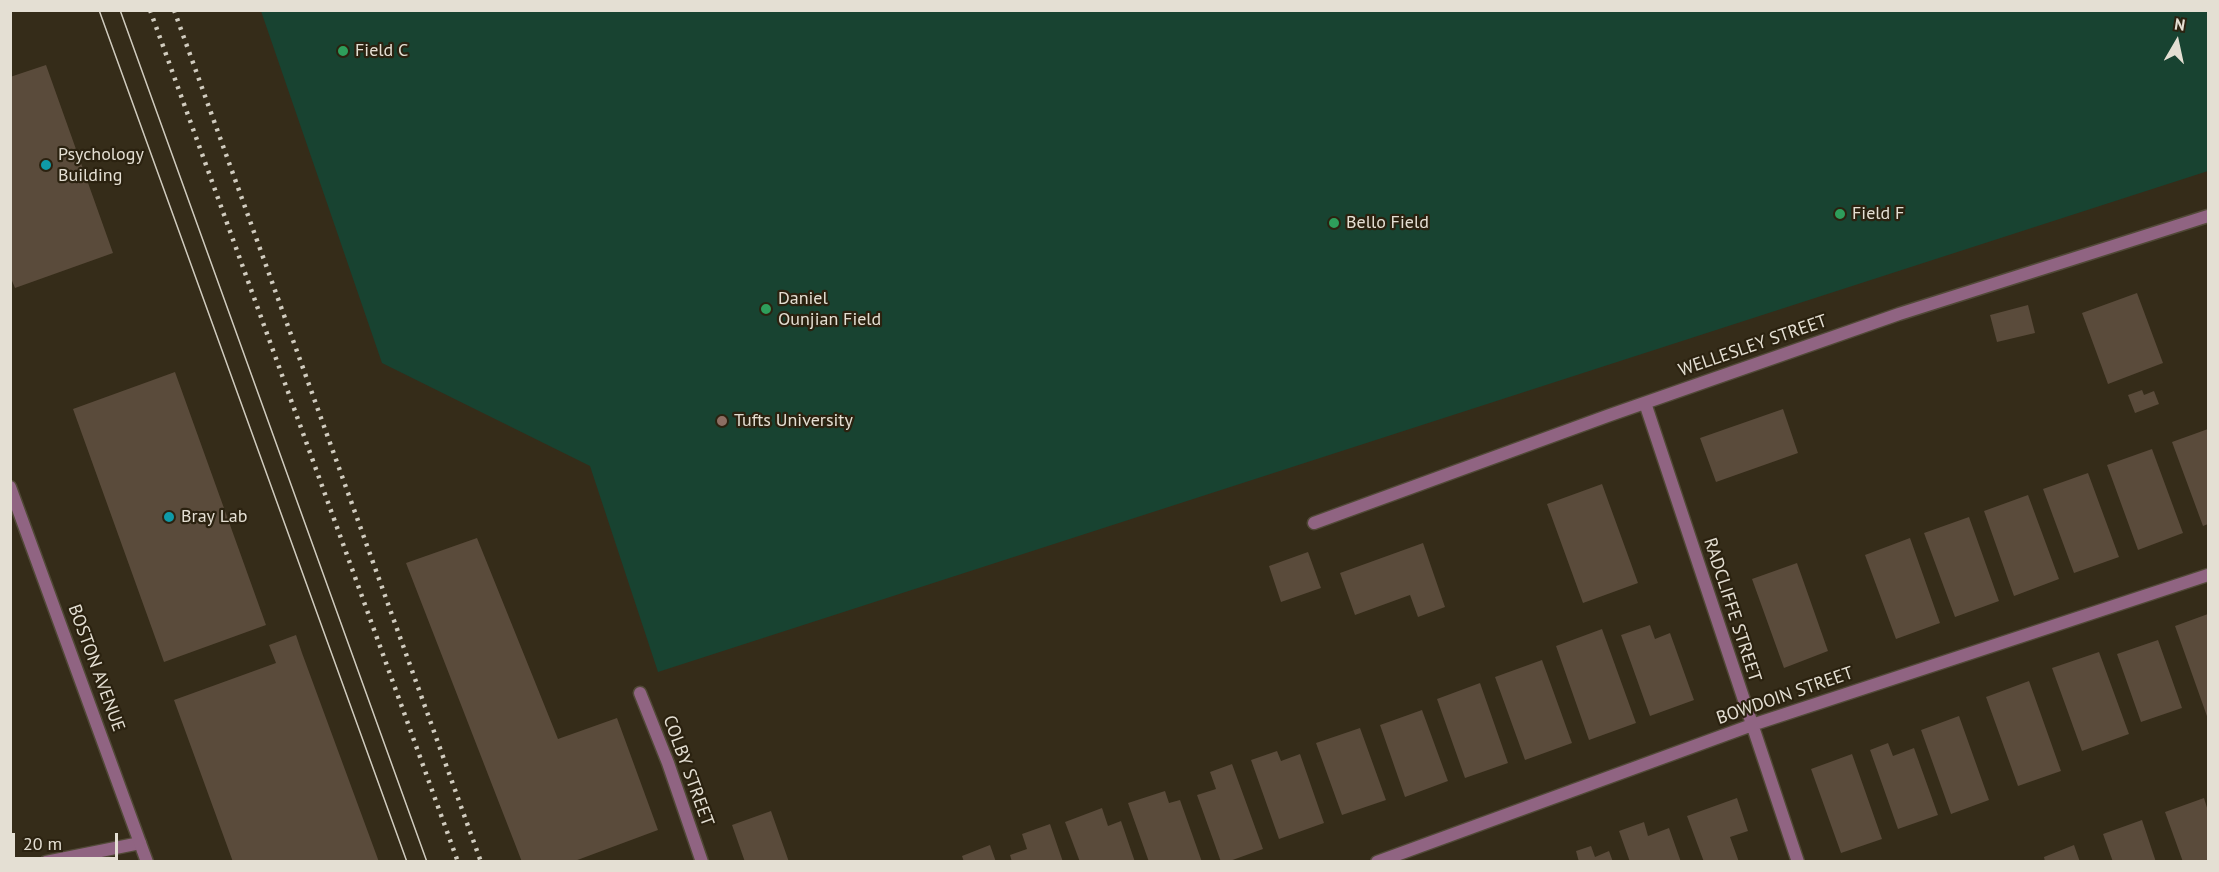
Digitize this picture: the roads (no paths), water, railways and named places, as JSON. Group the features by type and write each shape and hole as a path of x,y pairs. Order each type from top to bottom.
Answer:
{"street":[{"name":"WELLESLEY STREET","path":"1314,523 1899,314 2208,216"},
{"name":"RADCLIFFE STREET","path":"1645,404 1798,861"},
{"name":"BOSTON AVENUE","path":"10,488 147,861"},
{"name":"BOWDOIN STREET","path":"1377,861 1752,725 2208,575"},
{"name":"COLBY STREET","path":"640,693 702,861"},
{"path":"45,861 140,843"}],"tram line":[{"path":"99,10 407,862"},
{"path":"120,10 427,862"}],"railway":[{"path":"150,10 458,862"},
{"path":"174,10 481,862"}],"place":[{"name":"Field C","path":"343,51"},
{"name":"Psychology Building","path":"46,165"},
{"name":"Field F","path":"1840,214"},
{"name":"Bello Field","path":"1334,223"},
{"name":"Daniel Ounjian Field","path":"766,309"},
{"name":"Tufts University","path":"722,421"},
{"name":"Bray Lab","path":"169,517"}]}
